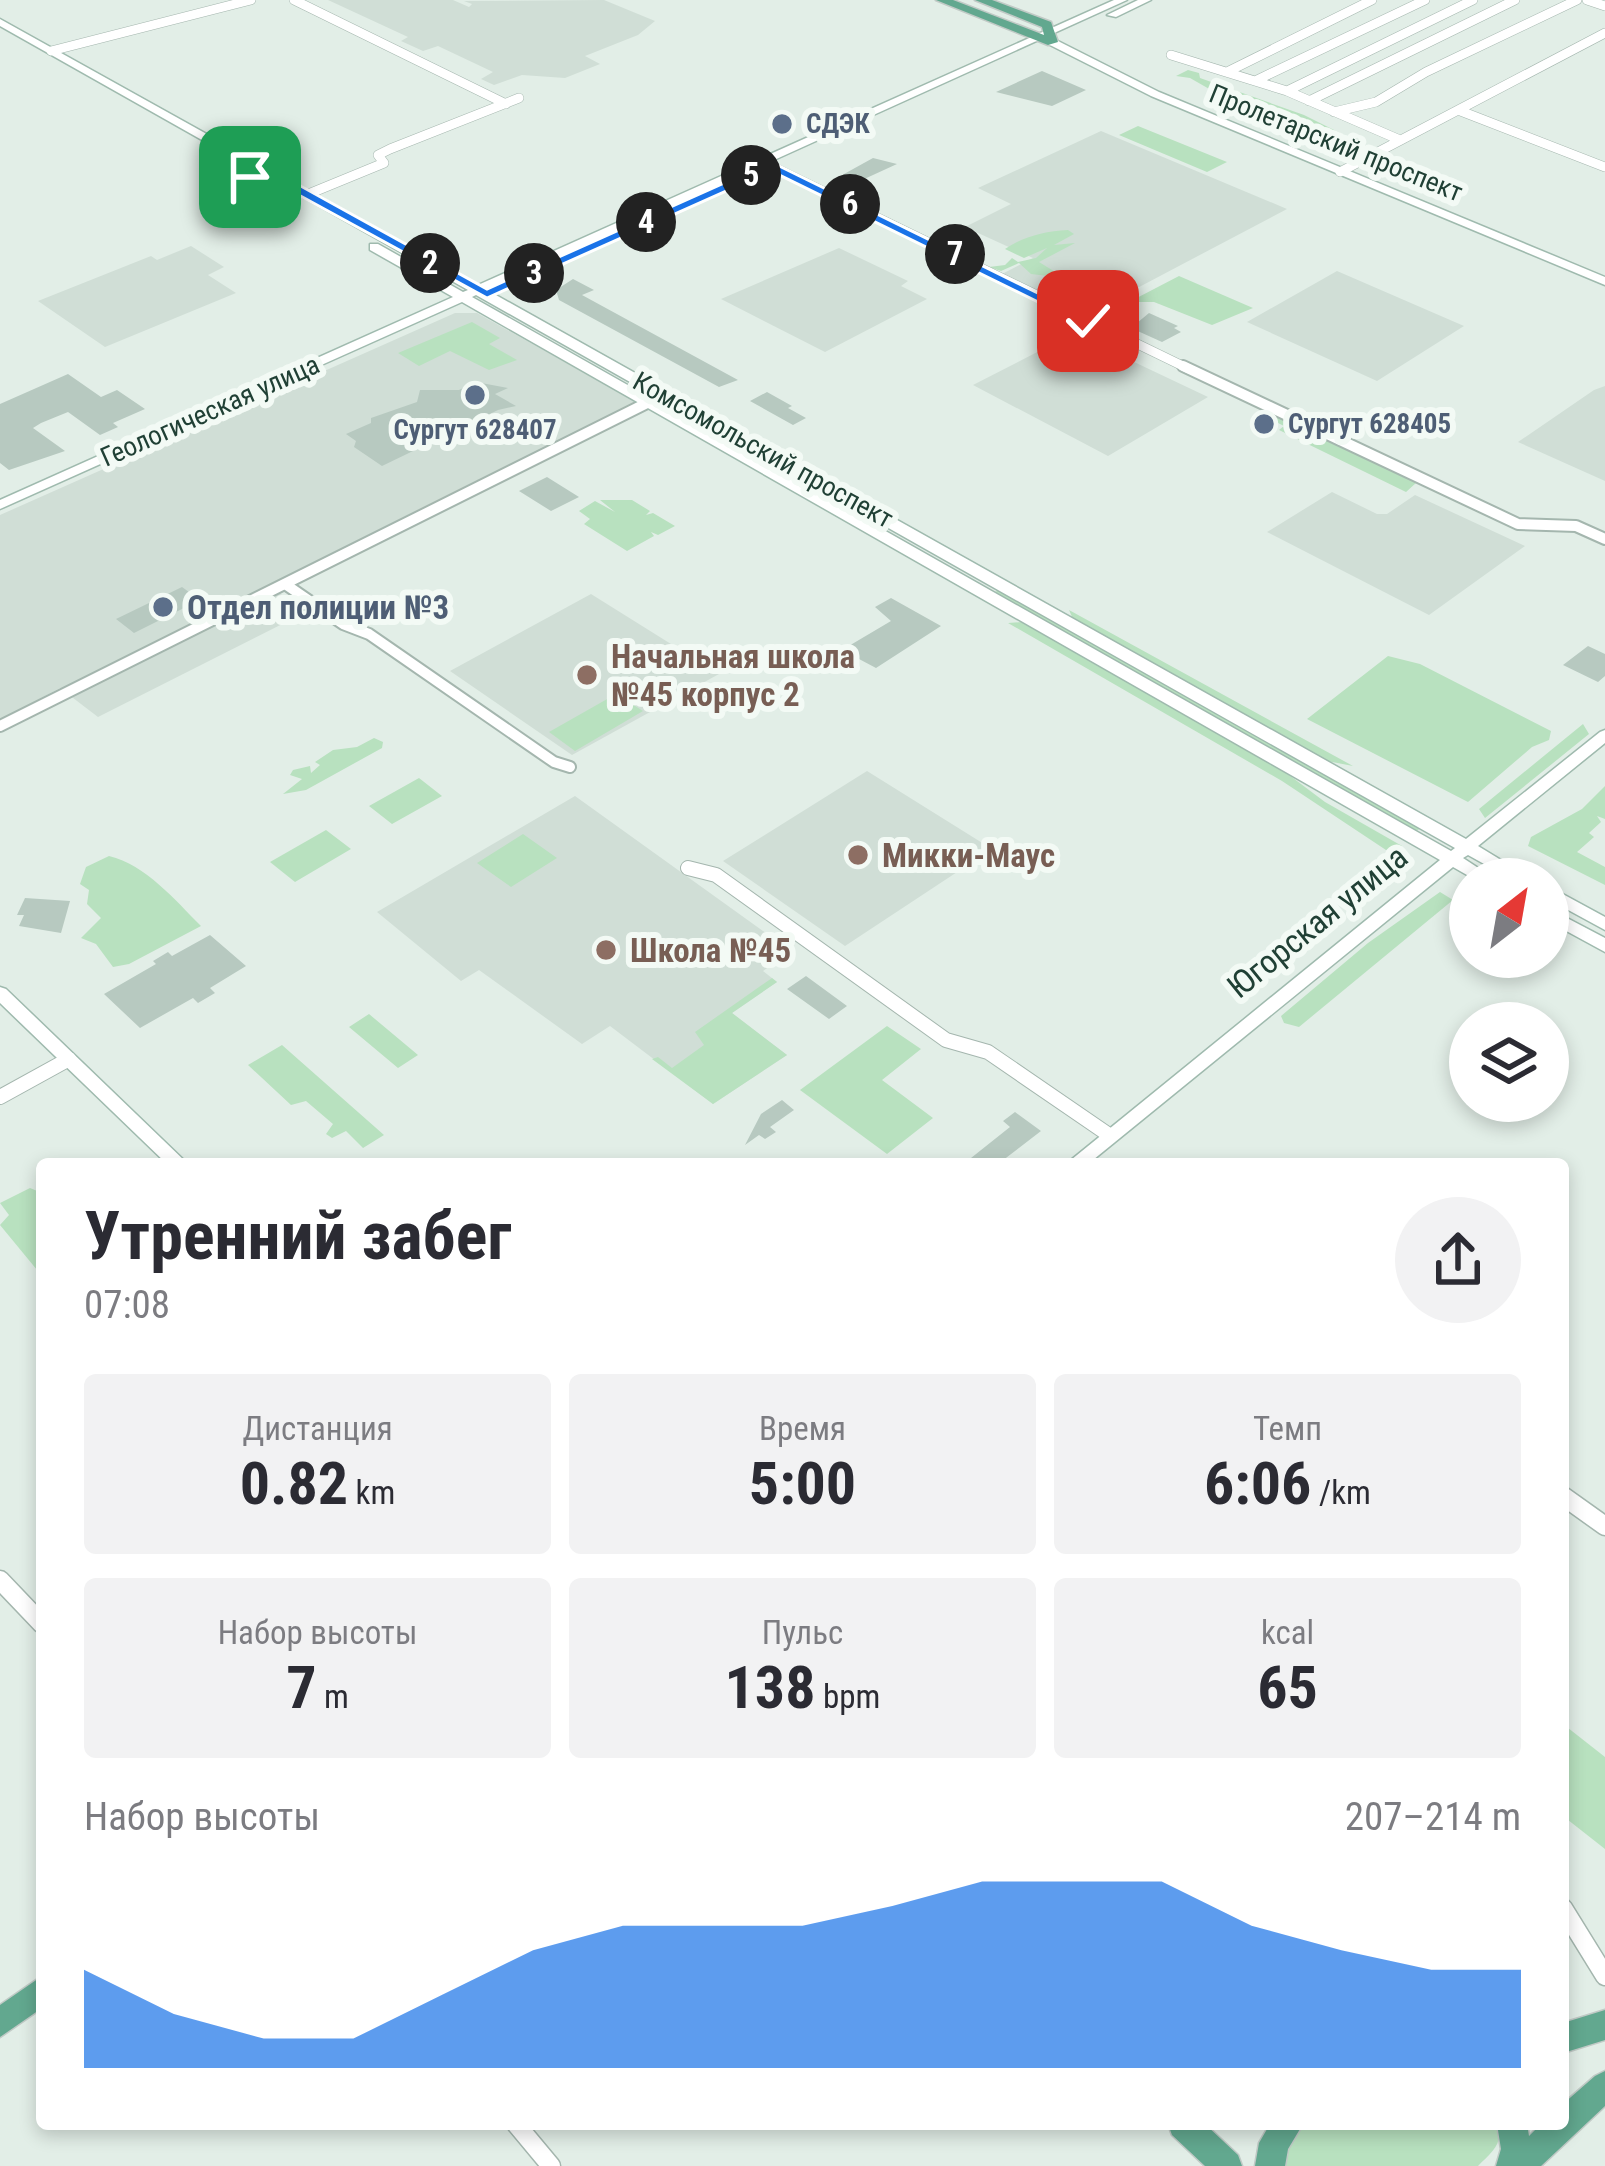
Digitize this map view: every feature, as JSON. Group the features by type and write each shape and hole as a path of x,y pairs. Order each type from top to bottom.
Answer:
{"main road":[{"name":"Пролетарский проспект","path":"942,0 1036,38 1051,36"},
{"name":"Пролетарский проспект","path":"981,0 1041,22 1051,36 1142,88 1605,280"},
{"path":"1051,36 1122,0"},
{"path":"1051,36 1146,0"},
{"name":"Комсомольский проспект","path":"0,22 250,177 473,295 1464,858"},
{"name":"Комсомольский проспект","path":"0,33 265,171 649,402 1472,858"},
{"name":"Геологическая улица","path":"0,505 771,166 1051,36"},
{"name":"Геологическая улица","path":"473,295 1036,38"},
{"path":"250,177 265,171"},
{"name":"Югорская улица","path":"1089,1158 1109,1135 1605,735"},
{"path":"1569,904 1605,925"},
{"path":"1569,926 1605,946"},
{"path":"0,994 173,1158"},
{"path":"0,2023 36,1995"},
{"path":"1569,2036 1605,2025"},
{"path":"1569,2119 1605,2086"},
{"path":"1189,2130 1227,2166"},
{"path":"1270,2166 1274,2143 1284,2130"},
{"path":"1513,2130 1515,2166"},
{"path":"1515,2166 1556,2130"}],"street":[{"path":"51,51 251,0"},
{"path":"294,0 506,104"},
{"path":"1229,71 1372,0"},
{"path":"1257,80 1425,0"},
{"path":"1287,91 1473,0"},
{"path":"1309,101 1515,0"},
{"path":"1334,112 1376,102 1426,72 1577,0"},
{"path":"1587,0 1605,6"},
{"path":"1340,172 1605,33"},
{"path":"1171,56 1287,91 1400,140"},
{"path":"306,195 384,163 378,155 519,98"},
{"path":"1458,110 1602,164"},
{"path":"771,166 970,261 985,273 1518,524 1576,526 1605,539"},
{"path":"0,726 649,402"},
{"path":"285,584 344,624 369,634 554,762 570,767"},
{"path":"688,868 716,874 946,1040 988,1052 1109,1135"},
{"path":"0,1097 69,1059"},
{"path":"1569,1500 1605,1526"},
{"path":"0,1580 36,1618"},
{"path":"1569,1918 1605,1976"},
{"path":"521,2130 551,2166"}],"shaded area":[{"path":"328,0 453,0 469,7 472,4 464,1 604,0 655,21 638,35 585,56 600,64 565,78 522,75 494,85 481,79 493,72 438,46 423,51 401,41 408,37"},
{"path":"1101,131 1287,209 1088,314 1002,274 1033,258 965,227 1011,204 978,188"},
{"path":"191,246 224,267 208,275 236,293 105,347 38,301 151,256 157,260"},
{"path":"839,248 908,281 901,286 927,299 825,352 721,299"},
{"path":"1337,271 1464,326 1377,381 1247,322"},
{"path":"455,313 477,313 636,402 498,472 488,488 280,594 312,609 98,717 60,688 0,720 0,515"},
{"path":"1047,347 1088,365 1113,352 1208,397 1108,456 973,385"},
{"path":"1605,386 1605,481 1518,442 1594,390"},
{"path":"1332,492 1377,514 1387,514 1415,495 1525,546 1429,615 1267,532"},
{"name":"Начальная школа №45 корпус 2","path":"591,594 719,674 572,755 450,671"},
{"name":"Микки-Маус","path":"867,771 992,849 845,946 723,861"},
{"name":"Школа №45","path":"575,796 791,951 763,971 777,982 732,1013 787,1055 713,1104 610,1026 582,1044 479,970 461,981 377,912"}],"green space":[{"path":"1188,70 1304,115 1364,145 1328,141 1305,132 1294,120 1235,101 1242,97 1236,92 1218,94 1190,78 1176,76"},
{"path":"1138,126 1227,162 1207,172 1119,135"},
{"path":"1068,230 1074,234 1054,245 1075,243 1039,262 1065,278 1031,274 1019,263 1001,271 989,267 1005,265 1012,258 1018,262 1036,258 1047,248 1024,258 1005,249 1034,235"},
{"path":"1179,276 1253,308 1212,325 1154,302 1129,302"},
{"path":"472,322 500,338 489,344 517,360 489,370 450,351 419,366 398,353"},
{"path":"1269,410 1416,483 1406,492 1279,430 1284,426 1264,416"},
{"path":"600,500 632,500 650,511 646,515 653,513 675,526 658,535 651,532 654,536 627,551 584,524 590,519 579,511 595,501 615,512"},
{"path":"999,590 1421,828 1415,832 995,592"},
{"path":"1069,610 1353,766 1327,761 1073,619"},
{"path":"1022,622 1285,772 1325,802 1402,846 1386,850 1282,781 1008,623"},
{"path":"1388,656 1420,664 1551,731 1549,740 1532,747 1468,802 1307,719"},
{"path":"616,694 643,711 575,751 549,732"},
{"path":"1583,724 1589,734 1485,818 1479,809"},
{"path":"374,738 383,742 382,748 306,790 283,794 302,779 290,775 293,770 310,766 311,773 320,765 315,762 333,750 357,747"},
{"path":"419,778 442,796 392,824 369,806"},
{"path":"1605,786 1605,819 1597,816 1601,822 1589,833 1594,837 1577,852 1605,867 1605,885 1569,867 1569,858 1552,858 1528,846 1531,837 1582,809"},
{"path":"326,830 351,849 295,882 270,862"},
{"path":"523,834 557,858 511,887 477,863"},
{"path":"109,856 148,875 201,926 129,964 113,967 96,944 81,938 101,918 87,904 89,890 80,884 86,867"},
{"path":"1440,892 1449,898 1449,903 1299,1027 1284,1023 1281,1016 1368,943"},
{"path":"772,978 777,982 732,1013 787,1055 713,1104 652,1059 658,1057 672,1068 704,1045 695,1032"},
{"path":"369,1014 418,1055 398,1068 349,1027"},
{"path":"887,1026 921,1049 882,1080 933,1118 887,1154 800,1090"},
{"path":"282,1045 384,1135 363,1148 346,1131 332,1138 326,1134 333,1124 306,1101 291,1105 248,1065"},
{"path":"30,1188 36,1190 36,1269 0,1225 9,1215 0,1203"},
{"path":"1569,1729 1605,1757 1605,1849 1569,1821"},
{"path":"1301,2130 1498,2130 1499,2137 1478,2166 1282,2166 1280,2159"}],"building":[{"path":"1042,71 1086,90 1052,106 996,92"},
{"path":"873,158 897,164 849,186 835,179"},
{"path":"573,279 594,290 582,295 738,380 719,387 559,300 556,290"},
{"path":"1149,313 1178,326 1174,328 1181,332 1162,342 1131,328"},
{"path":"68,374 101,397 117,390 145,409 113,423 118,427 100,435 68,412 41,423 33,428 65,451 9,470 0,463 0,404"},
{"path":"476,382 508,388 495,394 516,406 498,410 382,466 354,447 356,441 346,434 371,423 371,418 417,402 420,390 459,390"},
{"path":"767,392 806,418 793,425 750,401"},
{"path":"547,477 579,497 551,511 519,491"},
{"name":"Отдел полиции №3","path":"182,587 200,600 134,633 116,619"},
{"path":"891,598 941,626 876,668 842,650 891,621 875,607"},
{"path":"1588,646 1605,654 1605,676 1598,682 1563,665"},
{"path":"25,898 70,901 61,933 19,926 24,915 17,915"},
{"path":"210,935 246,966 210,988 215,993 198,1003 193,998 140,1028 104,994 168,952 172,956"},
{"path":"806,976 847,1006 829,1019 787,989"},
{"path":"782,1100 794,1110 770,1127 776,1132 765,1139 759,1135 745,1145 761,1114"},
{"path":"1015,1112 1041,1131 1006,1158 971,1158 1010,1127 1003,1121"}],"place":[{"name":"СДЭК","path":"782,124"},
{"name":"Сургут 628407","path":"475,395"},
{"name":"Сургут 628405","path":"1264,424"},
{"name":"Отдел полиции №3","path":"163,607"},
{"name":"Начальная школа №45 корпус 2","path":"587,675"},
{"name":"Микки-Маус","path":"858,855"},
{"name":"Школа №45","path":"606,950"}],"route":[{"path":"250,177 265,171 487,294 771,166 1088,321"}]}
